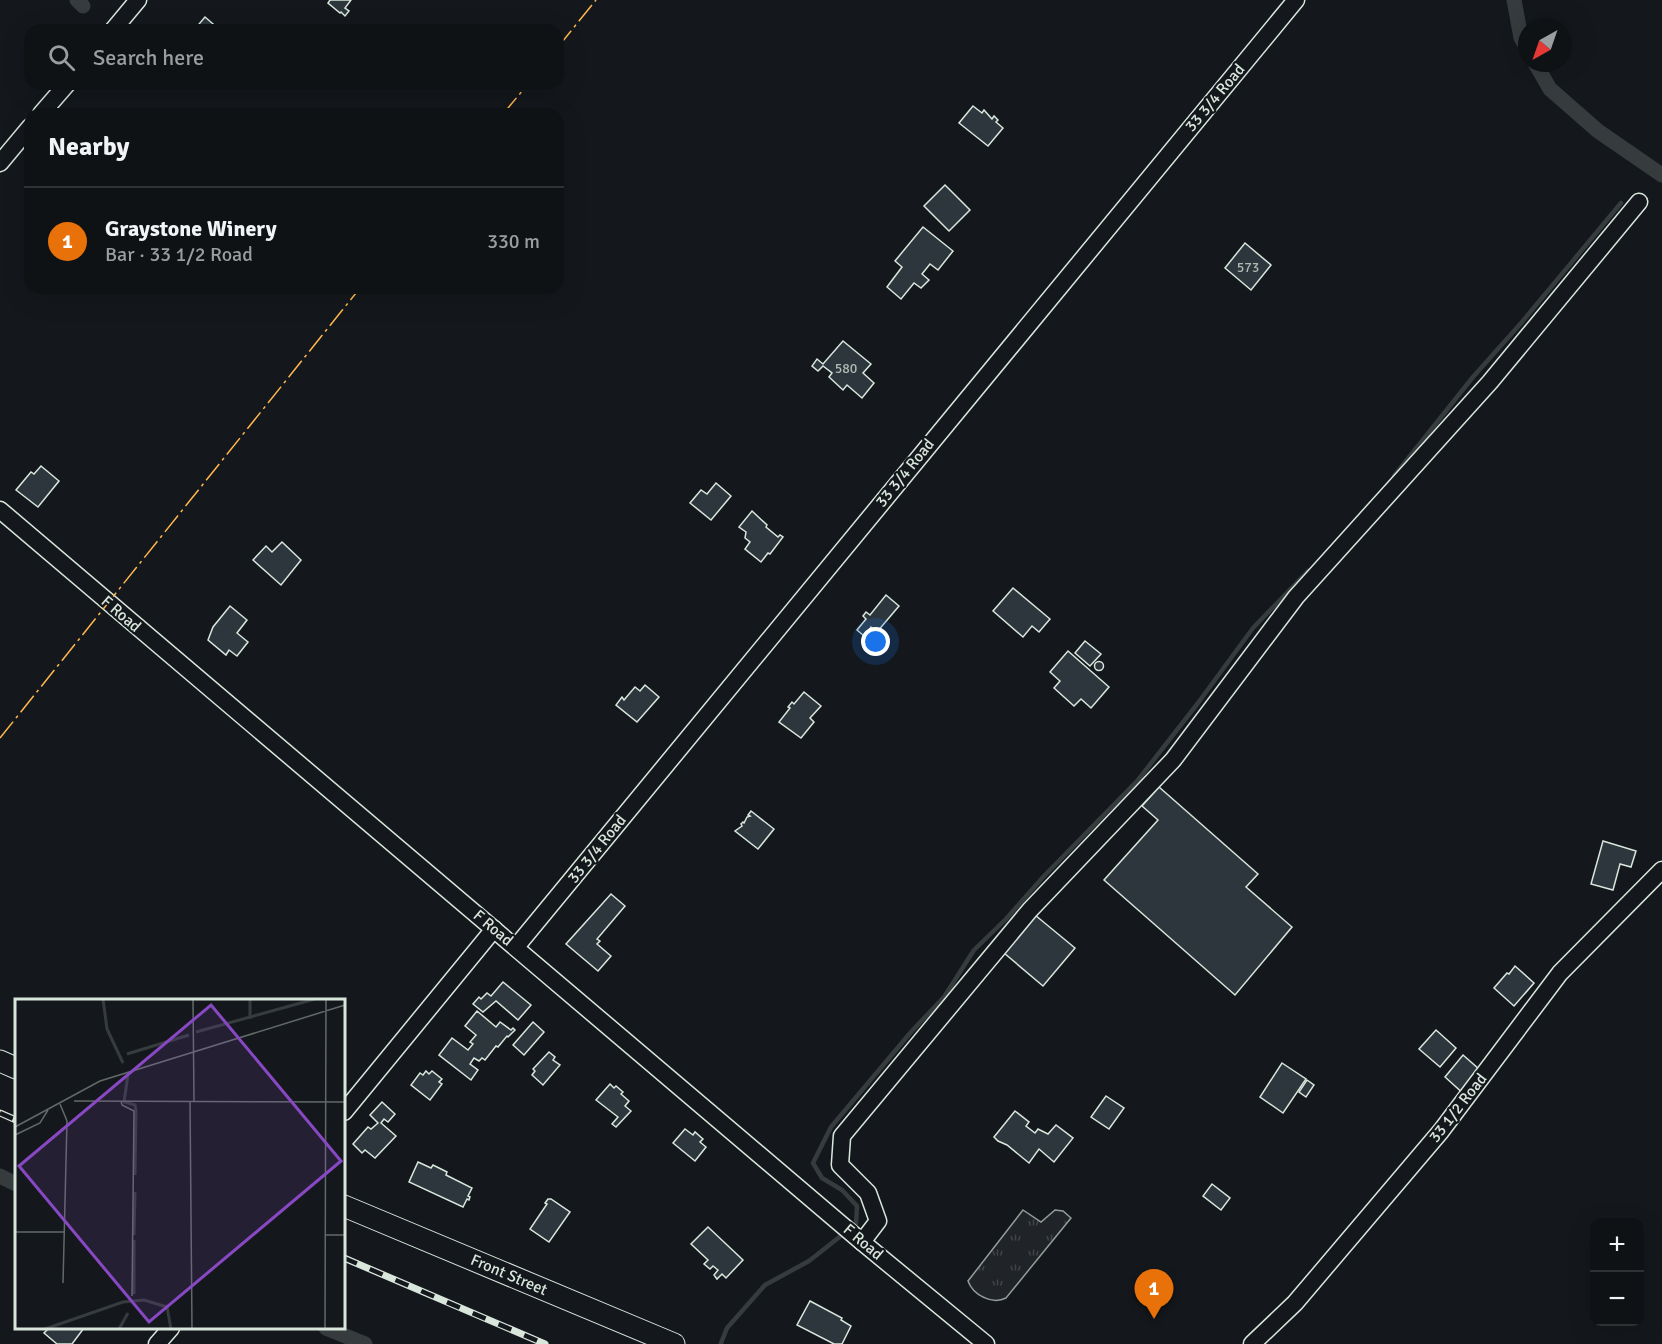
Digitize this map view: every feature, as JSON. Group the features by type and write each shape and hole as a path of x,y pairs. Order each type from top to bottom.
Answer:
{"main road":[{"path":"0,1061 15,1068"},
{"name":"Front Street","path":"345,1206 674,1344"}],"street":[{"path":"117,24 138,0"},
{"name":"33 3/4 Road","path":"516,947 1296,0"},
{"path":"46,108 62,90"},
{"path":"0,163 24,135"},
{"path":"862,1242 878,1221 868,1193 840,1166 842,1136 1030,910 1173,760 1296,597 1490,382 1639,202"},
{"name":"F Road","path":"0,510 862,1242 986,1344"},
{"name":"33 1/2 Road","path":"1252,1344 1295,1303 1441,1131 1560,973 1662,870"},
{"path":"345,1111 494,929"},
{"path":"157,1344 170,1329"}],"green space":[{"path":"1023,1210 1041,1222 1055,1210 1063,1211 1071,1218 1006,1298 995,1300 984,1297 974,1291 968,1281"}],"building":[{"path":"330,0 351,0 345,8 349,11 345,16 328,3"},
{"path":"205,17 213,24 199,24"},
{"path":"973,106 982,113 984,110 992,119 994,116 998,120 996,122 1003,128 988,146 959,123"},
{"path":"945,185 970,210 949,231 924,206"},
{"path":"923,227 953,251 938,270 930,264 922,274 929,280 921,288 914,283 901,299 887,287 902,267 895,261"},
{"path":"1245,243 1271,265 1251,290 1225,268"},
{"path":"843,341 871,364 863,373 874,383 862,398 847,385 843,390 829,377 832,373 823,366 818,371 812,366 817,359 823,364"},
{"path":"41,466 59,481 38,507 16,490 31,472 34,474"},
{"path":"716,483 731,496 711,520 690,503 701,490 707,494"},
{"path":"752,511 767,525 766,527 778,537 780,535 783,537 761,562 745,549 750,542 745,538 746,532 739,527"},
{"path":"282,542 301,560 281,585 253,560 266,546 272,552"},
{"path":"1013,588 1050,619 1039,632 1032,626 1023,637 993,611"},
{"path":"886,595 899,606 877,632 871,627 864,636 857,630 866,619 863,616 866,612 870,615"},
{"path":"230,606 247,620 237,633 248,642 237,656 229,650 226,655 208,640 213,627"},
{"path":"1085,641 1101,654 1090,666 1075,653"},
{"path":"1068,651 1109,687 1091,708 1081,699 1074,706 1054,688 1060,681 1050,672"},
{"path":"1099,661 1104,666 1099,671 1094,666"},
{"path":"645,685 659,697 637,722 616,705 622,697 624,700 635,687 640,691"},
{"path":"804,692 821,706 810,718 814,722 801,738 779,722 792,702 794,704"},
{"path":"1159,787 1258,874 1246,887 1292,927 1235,995 1104,880 1158,820 1142,806"},
{"path":"751,811 774,829 758,849 735,831 750,816 748,815"},
{"path":"1603,841 1636,851 1631,867 1620,864 1613,890 1591,884"},
{"path":"611,894 625,906 597,939 600,941 597,944 611,956 598,971 566,944"},
{"path":"1035,915 1075,948 1043,986 1004,953"},
{"path":"1515,966 1534,983 1514,1006 1494,988"},
{"path":"503,982 531,1005 518,1020 496,1001 483,1012 473,1004 487,993 491,996"},
{"path":"477,1011 496,1027 500,1022 511,1030 513,1028 515,1030 498,1047 496,1046 485,1060 482,1058 479,1061 474,1058 470,1064 478,1070 471,1080 439,1055 452,1038 468,1050 473,1044 470,1042 476,1035 465,1026"},
{"path":"533,1022 544,1032 524,1055 513,1045"},
{"path":"1436,1030 1456,1048 1440,1067 1419,1049"},
{"path":"549,1052 555,1057 553,1060 560,1065 543,1085 532,1075 535,1071 533,1069"},
{"path":"1463,1055 1480,1070 1465,1095 1445,1077"},
{"path":"1282,1063 1306,1079 1283,1113 1260,1097"},
{"path":"426,1071 429,1074 432,1071 442,1079 439,1082 442,1084 430,1100 411,1085 420,1073 423,1075"},
{"path":"1307,1080 1314,1085 1306,1097 1299,1092"},
{"path":"610,1084 623,1092 621,1094 629,1101 625,1106 631,1111 616,1127 612,1124 618,1117 596,1100"},
{"path":"1106,1096 1124,1108 1109,1129 1091,1117"},
{"path":"382,1102 395,1114 388,1122 384,1119 381,1123 396,1136 375,1158 365,1150 362,1153 353,1144 368,1127 371,1129 378,1123 370,1115"},
{"path":"1015,1111 1029,1122 1026,1126 1035,1133 1038,1129 1048,1134 1056,1125 1073,1138 1054,1162 1039,1149 1029,1163 994,1137"},
{"path":"685,1129 693,1135 695,1132 703,1139 700,1142 706,1147 695,1161 673,1143"},
{"path":"418,1162 431,1168 433,1165 447,1172 446,1175 472,1188 468,1196 469,1200 467,1199 463,1207 409,1182"},
{"path":"1212,1184 1230,1198 1221,1210 1203,1196"},
{"path":"548,1199 570,1212 549,1242 530,1229"},
{"path":"708,1227 743,1260 726,1278 722,1274 717,1279 714,1275 718,1270 713,1266 710,1269 704,1264 708,1260 691,1244"},
{"path":"810,1301 842,1318 841,1320 851,1326 842,1344 834,1344 797,1325"},
{"path":"48,1329 83,1329 72,1344 57,1344 44,1333"}],"waterway":[{"path":"77,0 83,6"},
{"path":"1514,0 1518,22"},
{"path":"1540,72 1550,89 1598,131 1662,175"},
{"path":"1394,476 1473,377 1621,203"},
{"path":"721,1343 727,1328 765,1285 809,1261 856,1224 857,1206 842,1190 822,1178 813,1163 831,1127 911,1032 944,997 974,950 1138,780 1253,628 1308,571"},
{"path":"0,1176 15,1184"},
{"path":"328,1329 365,1344"}],"railway":[{"path":"0,1113 15,1120"},
{"path":"345,1258 545,1344"}],"power":[{"path":"564,40 596,0"},
{"path":"508,108 523,90"},
{"path":"0,738 355,294"}],"place":[{"name":"Graystone Winery","path":"1154,1319"}]}
